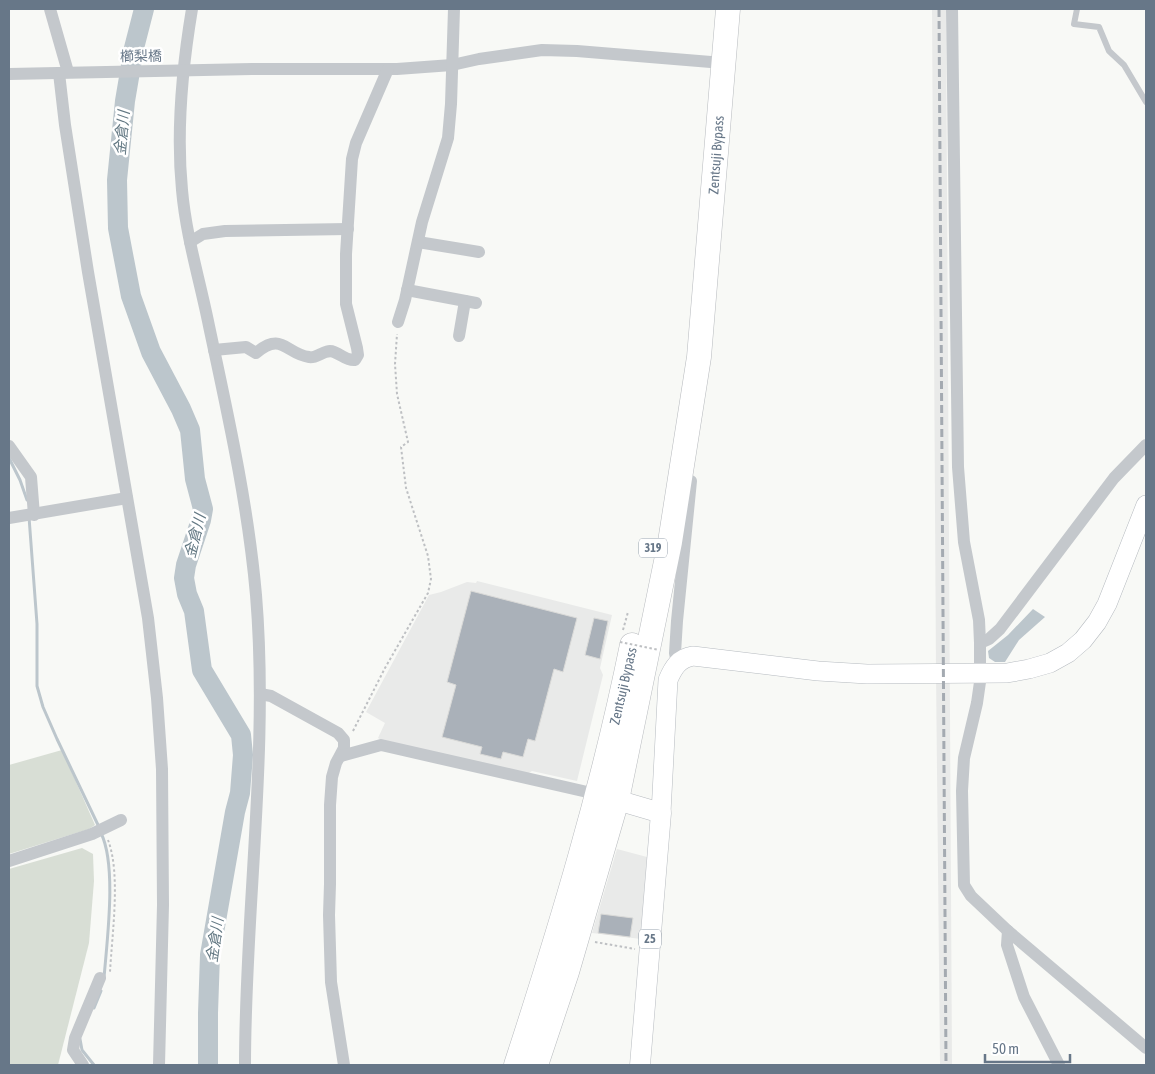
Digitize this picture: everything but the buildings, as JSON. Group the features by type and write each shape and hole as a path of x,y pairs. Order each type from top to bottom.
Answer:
{"highway":[{"name":"Zentsuji Bypass","path":"536,1065 567,972 607,797 670,542 699,357 728,9"},
{"name":"Zentsuji Bypass","path":"516,1065 586,838 607,797"}],"main road":[{"path":"607,797 661,813"},
{"name":"25","path":"640,1065 661,813"}],"street":[{"path":"50,9 63,72 65,125 88,272 148,618 162,769 163,905 159,1065"},
{"path":"192,9 184,55 179,139 182,191 190,242 236,452 255,594 260,676 245,1065"},
{"path":"398,322 422,222 448,138 454,9"},
{"path":"952,9 958,468 964,542 979,620 980,643 980,674 977,702 964,758 962,800 964,884 971,896 1008,931 1146,1048"},
{"name":"櫛梨橋","path":"9,74 99,71 388,69 452,65 542,50 577,51 723,63"},
{"path":"214,350 246,347 256,353 270,345 282,344 306,357 312,358 330,351 350,361 355,360 358,355 346,304 352,159 356,143 388,69"},
{"path":"190,242 203,234 225,231 348,230"},
{"path":"418,242 479,252"},
{"path":"407,290 471,302 459,336"},
{"path":"980,643 989,639 1000,629 1114,478 1146,445"},
{"path":"9,446 31,477 30,515"},
{"path":"677,663 675,653 677,621 692,481"},
{"path":"9,518 127,498"},
{"path":"661,813 668,680 677,663 693,656 842,673 980,674 1029,670 1050,663 1068,653 1083,640 1097,622 1107,604 1146,505"},
{"path":"260,694 271,696 338,733 344,740 342,752 332,777 330,805 329,964 344,1065"},
{"path":"342,752 381,745 607,797"},
{"path":"9,861 101,830 121,820"},
{"path":"1008,931 1006,945 1024,997 1059,1065"},
{"path":"79,1063 73,1050 75,1038 104,977"}],"lane":[{"path":"1077,9 1074,24 1099,27 1110,52 1124,65 1146,102"}],"path":[{"path":"342,752 385,668 428,593 431,579 428,556 406,488 401,447 408,442 397,394 395,364 398,322"},
{"path":"625,622 628,612"},
{"path":"620,642 659,650"},
{"path":"101,830 111,848 114,870 114,898 104,977"},
{"path":"596,942 649,950"}],"shaded area":[{"path":"932,9 946,9 952,1065 940,1065"},
{"path":"477,581 612,615 600,668 603,675 577,781 532,771 524,776 383,741 378,738 385,723 366,712 429,595 467,582 476,583"},
{"path":"1033,609 1045,617 1019,640 1005,662 995,662 989,658 988,651 1008,635"},
{"path":"62,750 95,825 89,829 9,854 9,765"},
{"path":"82,848 93,854 94,881 89,943 58,1065 9,1065 9,869"},
{"path":"617,849 647,857 641,939 592,933"}],"waterway":[{"name":"金倉川","path":"144,9 134,48 125,101 117,180 118,228 131,296 151,352 190,430 195,479 203,509 186,565 184,578 187,594 194,611 202,670 241,735 243,755 240,793 210,955 208,1065"},
{"path":"9,458 27,500"},
{"path":"29,517 37,624 37,686 43,707 57,739 99,827"},
{"path":"101,833 106,847 110,883 109,924 104,978"},
{"path":"94,1008 101,991"},
{"path":"80,1039 82,1050 94,1065"}],"railway":[{"path":"939,9 946,1065"}]}
